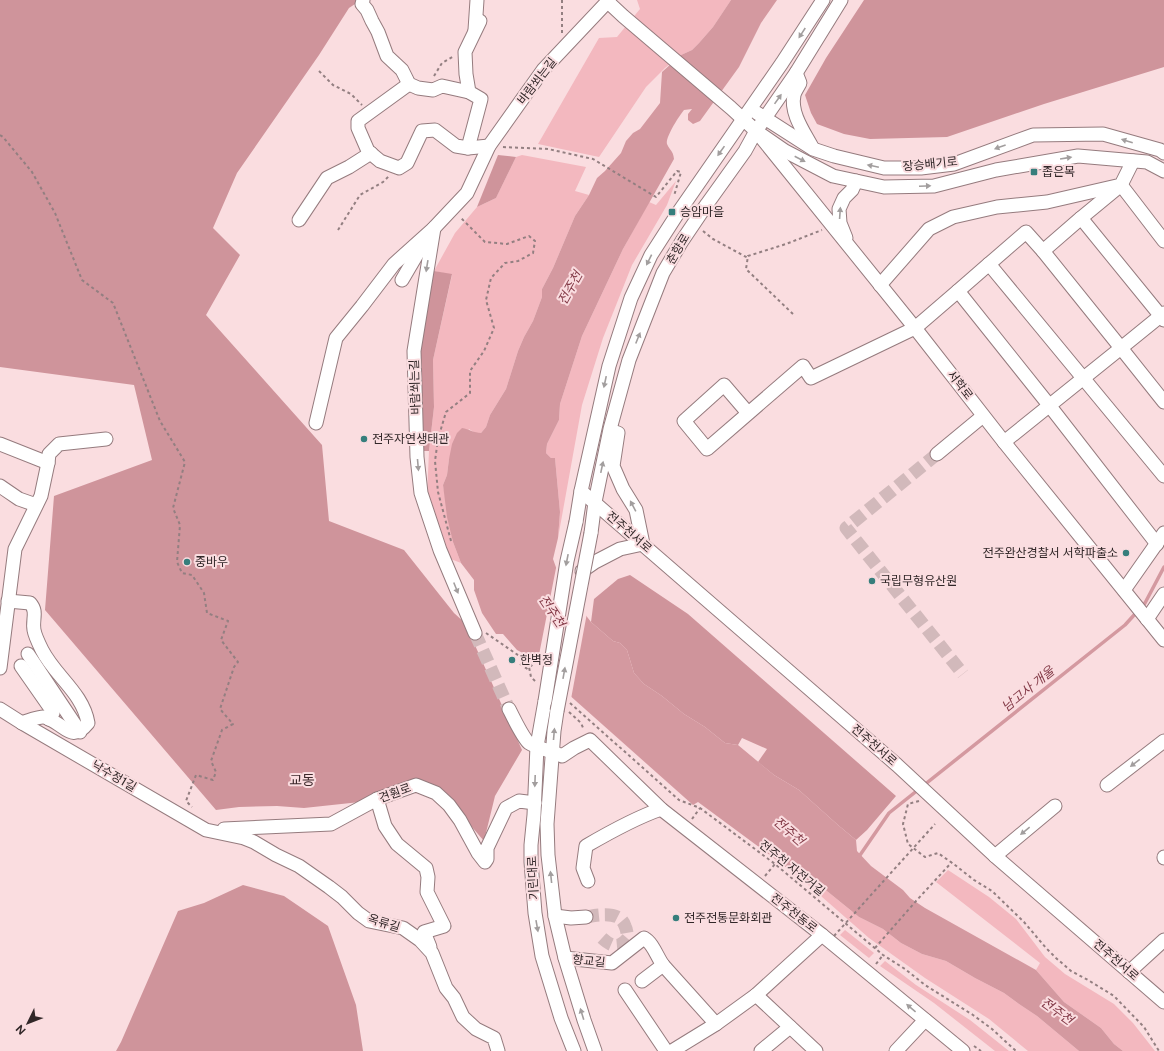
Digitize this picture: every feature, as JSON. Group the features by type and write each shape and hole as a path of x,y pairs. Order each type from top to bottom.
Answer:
{"street":[{"path":"363,0 362,4 367,10 378,32 387,56 402,70 409,84 418,88 433,90 442,86 469,92 481,99 468,148"},
{"path":"469,92 465,52 477,26 476,0"},
{"name":"춘향로","path":"545,701 567,561 581,491 609,366 631,298 651,255 681,208 782,63 823,0"},
{"name":"춘향로","path":"582,571 610,428 629,360 664,273 693,224 745,151 764,118 796,73 841,0"},
{"path":"608,1 623,16 756,131 785,151 833,176 884,187 934,186 996,170 1078,156 1147,162 1164,171"},
{"name":"바람쐬는길","path":"316,423 336,338 394,264 434,228 467,193 489,146 543,70 608,1"},
{"path":"796,73 800,83 794,94 793,103 795,112 813,149"},
{"path":"409,84 358,122 358,128 368,150 380,161 399,168 407,164 422,131 435,130 456,146 468,148 489,146"},
{"name":"장승배기로","path":"750,108 813,149 834,156 884,168 921,168 954,164 1033,135 1104,134 1160,150 1164,153"},
{"name":"서학로","path":"756,131 1164,640"},
{"path":"299,220 326,178 371,153"},
{"path":"1043,251 1121,186 1133,161"},
{"path":"850,249 840,223 839,209 844,198 852,190 856,181"},
{"path":"1121,186 1164,241"},
{"path":"880,285 929,229 953,217 998,207 1047,202 1121,186"},
{"path":"1004,442 1163,316 1081,218"},
{"path":"402,280 434,228"},
{"name":"바람쐬는길","path":"434,228 414,351 418,464 421,493 431,527 472,628"},
{"path":"748,413 724,385 684,421 707,449 803,366 811,378 915,328 1026,232 1043,251 1164,402"},
{"path":"990,264 1164,476"},
{"path":"958,291 1049,405 1161,539 1124,590"},
{"path":"936,454 983,416"},
{"path":"582,571 595,562 620,549 643,544 636,510 623,489 613,466 618,433 610,428"},
{"path":"0,668 6,597 15,549 41,496 49,454 60,444 106,439"},
{"path":"0,444 48,463"},
{"path":"0,486 19,499 36,505"},
{"name":"전주천서로","path":"581,491 897,765 995,856 1164,1002"},
{"name":"기린대로","path":"582,571 557,711 547,824 548,855 555,916 564,958 595,1051"},
{"path":"1146,616 1164,594"},
{"path":"6,597 30,603 34,608 34,630 42,650 48,661 73,690 83,706 88,723 80,732 75,733 49,719 42,717 22,723"},
{"path":"28,654 80,732"},
{"path":"21,666 51,709 53,713 49,719"},
{"name":"기린대로","path":"545,701 537,746 531,862 535,913 542,956 561,1018 574,1051"},
{"name":"낙수정1길","path":"0,709 206,830"},
{"path":"509,709 528,742 553,751"},
{"name":"전주천동로","path":"553,751 562,756 590,740 661,809 828,936 963,1051"},
{"path":"1107,785 1164,741"},
{"name":"견훤로","path":"206,830 330,824 377,799 416,785 436,793 449,805 460,820 478,853 485,862 487,859 487,848 506,808 519,801 535,803"},
{"path":"377,799 385,826 389,832 398,844 426,868 428,878 427,892 444,926 424,932 432,952"},
{"path":"995,856 1055,806"},
{"path":"588,881 582,868 586,846 611,831 661,809"},
{"name":"옥류길","path":"206,830 244,838 254,842 299,866 342,897 358,913 369,921 403,928 420,940 432,952 446,988 454,998 464,1017 476,1029 494,1038 498,1051"},
{"path":"555,916 570,918 586,917"},
{"path":"672,1051 716,1024 756,995 828,936"},
{"name":"향교길","path":"564,958 612,963 644,938 650,943 657,958 716,1024"},
{"path":"1129,972 1164,940"},
{"path":"642,981 663,965"},
{"path":"625,990 666,1051"},
{"path":"756,995 816,1051"},
{"path":"896,1051 925,1020"},
{"path":"761,1051 790,1027"}],"path":[{"path":"562,0 562,50"},
{"path":"433,78 442,63 465,52"},
{"path":"319,71 333,85 351,94 371,112"},
{"path":"0,135 32,172 55,213 82,280 113,303 160,421 185,462 173,508 180,525 177,562 182,573 192,575 204,594 207,613 228,621 221,640 238,662 234,667 220,709 233,724 222,730 211,761 216,772 213,780 196,775 186,801"},
{"path":"489,146 548,149 593,159 656,197 677,171 681,172 673,198"},
{"path":"338,230 360,195 382,182 399,168"},
{"path":"452,209 485,242 507,244 529,236 535,241 533,253 518,261 505,263 491,278 486,300 494,328 484,351 470,371 470,393 446,412 438,439 435,461 438,492 452,544"},
{"path":"693,224 714,239 748,258"},
{"path":"793,314 746,269 748,256 786,244 832,226"},
{"path":"472,628 495,638 533,667"},
{"path":"520,664 530,670"},
{"name":"전주천 자전거길","path":"566,700 679,800 700,808 775,864 883,955 905,969 925,985 992,1029 1016,1051"},
{"path":"929,795 908,804 903,824 908,844 925,857 938,853 952,862 974,880 992,891 1024,922 1056,958 1072,971 1114,996 1144,1026 1159,1051"},
{"path":"691,820 700,808"},
{"path":"828,936 935,824"},
{"path":"875,948 952,862"},
{"path":"763,879 775,864"},
{"path":"873,968 883,955"}],"shaded area":[{"path":"0,0 361,0 349,8 319,55 237,173 213,228 240,255 206,315 322,445 329,521 404,550 454,613 465,623 522,750 495,796 484,841 441,791 412,783 360,802 304,808 277,806 239,807 216,810 45,610 54,496 152,460 134,385 0,367"},
{"path":"637,0 731,0 713,27 699,43 692,50 681,55 665,68 646,87 599,157 538,144 599,38 617,37 640,9"},
{"path":"864,0 1164,0 1164,67 1044,104 947,137 870,139 844,134 817,124 811,113 805,95 826,58"},
{"path":"498,155 516,157 496,198 477,207"},
{"path":"522,155 586,167 575,191 589,195 575,216 553,268 542,289 542,297 533,321 518,351 506,389 490,415 486,427 481,433 475,433 469,429 449,459 447,475 443,485 453,542 461,563 448,558 427,496 429,451 434,407 433,360 452,275 434,271 455,233 477,207 496,198 516,157"},
{"path":"676,181 667,205 632,265 603,338 582,405 558,538 560,512 555,458 551,458 546,453 547,444 559,420 560,404 582,336 623,249 649,202 656,205"},
{"path":"434,271 452,274 433,360 434,407 429,451 422,451 419,361"},
{"path":"630,575 688,614 896,796 867,830 856,840 799,790 774,775 758,762 767,749 742,738 738,745 725,743 644,684 634,673 627,650 620,643 613,641 591,622 594,599 618,579"},
{"path":"948,870 989,897 1016,919 1045,957 1065,974 1114,1004 1133,1023 1155,1051 1123,1051 1114,1044 1101,1028 1064,1002 1036,970 1040,963 936,882"},
{"path":"798,876 822,887 859,917 883,929 901,943 922,954 946,961 1004,993 1037,1016 1079,1051 1028,1051 989,1019 925,978 869,938"},
{"path":"243,885 284,896 328,926 356,1005 363,1051 116,1051 178,911 204,903"},
{"path":"845,930 874,953 869,958 840,935"},
{"path":"885,961 916,985 970,1020 1009,1051 995,1051 934,1003 880,966"}],"water":[{"name":"전주천","path":"731,0 777,0 761,23 739,67 700,121 693,124 688,120 688,114 692,109 684,110 670,132 667,144 674,156 674,159 623,249 582,336 560,404 559,420 547,444 546,453 551,458 555,458 560,512 558,538 553,559 562,584 591,622 613,641 620,643 627,650 634,673 644,684 725,743 738,745 774,775 799,790 856,840 857,851 871,866 903,890 910,898 925,908 1036,970 1064,1002 1101,1028 1114,1044 1123,1051 1079,1051 1037,1016 1004,993 946,961 922,954 901,943 883,929 859,917 822,887 798,876 698,802 693,805 567,693 534,659 517,650 503,634 496,634 482,613 474,590 474,580 461,563 453,542 447,517 443,485 447,475 452,444 457,433 462,428 481,433 486,427 490,415 506,389 518,351 533,321 542,297 542,289 553,268 575,216 589,195 597,178 621,153 626,141 633,133 640,129 660,103 662,72 681,55 692,50 699,43 713,27"}],"pier":[{"path":"557,563 564,583 587,613 571,699 537,665"}],"waterway":[{"name":"남고사 개울","path":"858,858 889,813 1125,625 1145,603 1164,567"}],"tunnel":[{"path":"937,454 846,528 963,674"},
{"path":"475,633 509,709"},
{"path":"586,917 608,915 614,916 622,921 628,938 625,942 615,946 602,938"}],"place":[{"name":"좁은목","path":"1034,172"},
{"name":"승암마을","path":"672,212"},
{"name":"전주자연생태관","path":"364,439"},
{"name":"전주완산경찰서 서학파출소","path":"1126,553"},
{"name":"중바우","path":"187,562"},
{"name":"국립무형유산원","path":"872,581"},
{"name":"한벽정","path":"512,660"},
{"name":"전주전통문화회관","path":"676,918"}],"district":[{"name":"교동","path":"302,780"}]}
